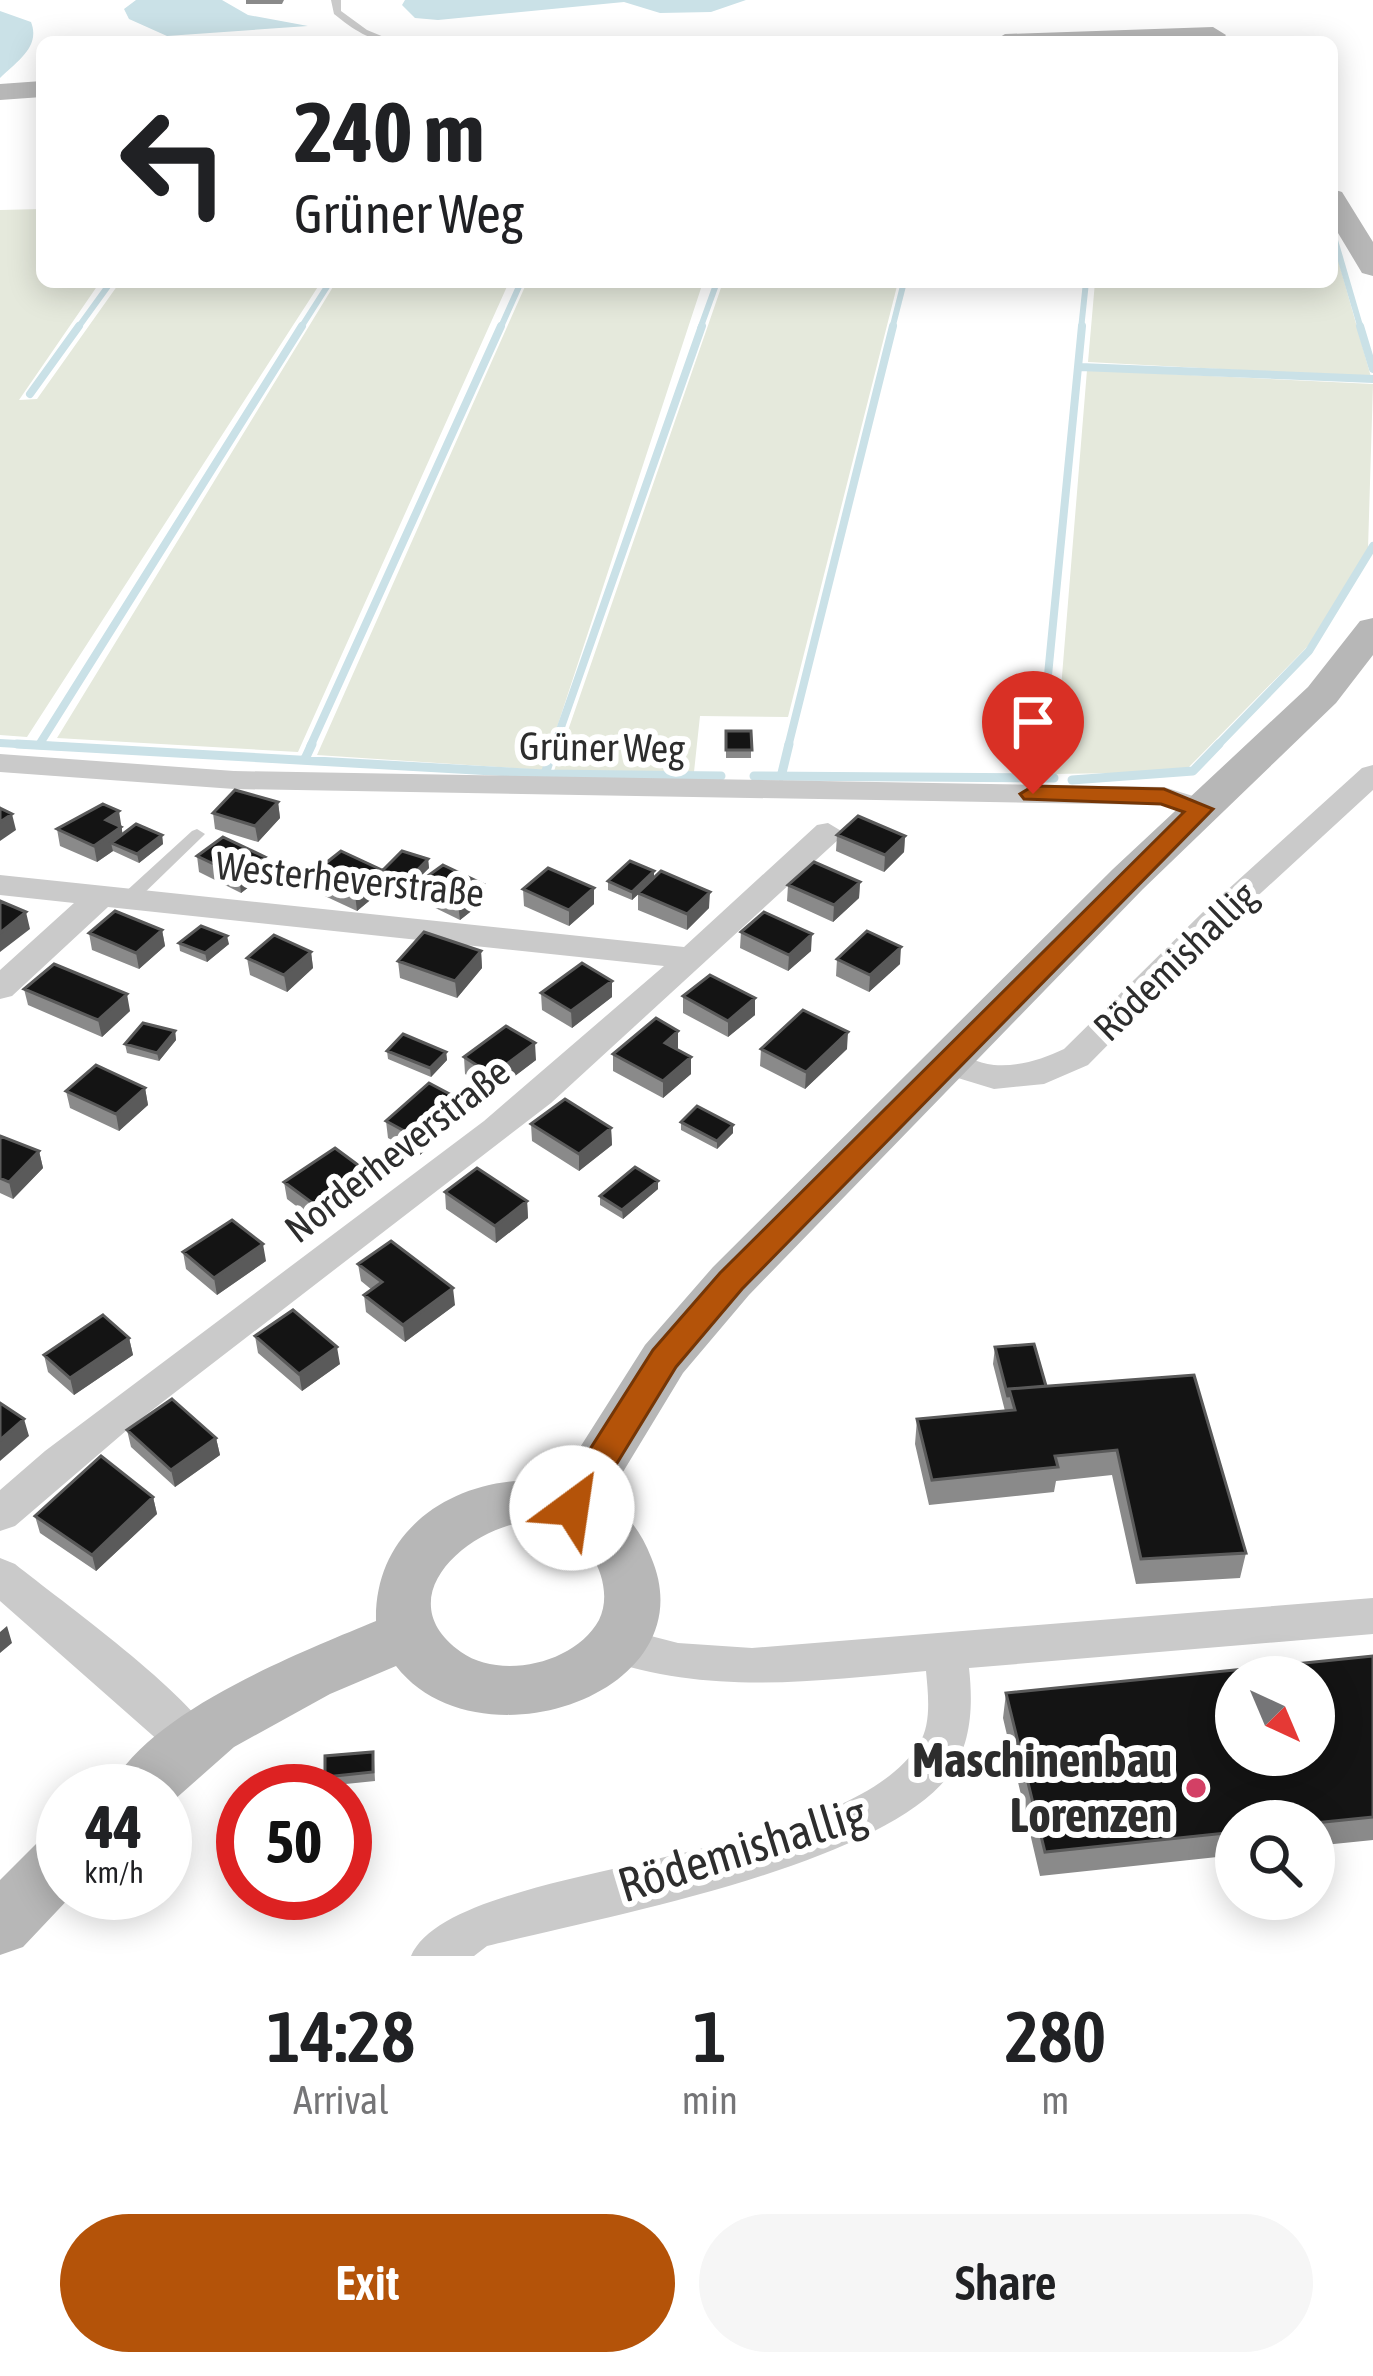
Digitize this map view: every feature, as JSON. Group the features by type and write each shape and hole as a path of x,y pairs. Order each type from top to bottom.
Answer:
{"main road":[{"path":"1190,0 1213,36"},
{"path":"0,92 36,89"},
{"path":"1338,208 1373,267"},
{"path":"572,1508 664,1359 731,1281 1201,809 1322,694 1373,629"},
{"path":"514,1501 572,1508 618,1544 632,1576 632,1611 616,1645 586,1673 547,1690 502,1694 461,1684 428,1661 407,1635 404,1595 415,1560 440,1531 474,1510 514,1501"},
{"path":"170,1764 193,1743 258,1702 407,1635"},
{"path":"0,1925 36,1888"}],"street":[{"name":"Grüner Weg","path":"0,763 234,780 1164,796 1201,809"},
{"name":"Rödemishallig","path":"947,1063 994,1077 1044,1072 1076,1058 1214,919 1373,774"},
{"name":"Norderheverstraße","path":"0,1514 91,1432 496,1130 652,998 828,832"},
{"name":"Westerheverstraße","path":"0,885 690,958"},
{"path":"0,988 116,896"},
{"path":"0,1576 132,1685 193,1743"},
{"path":"616,1645 678,1662 752,1667 1373,1616"},
{"name":"Rödemishallig","path":"434,1956 476,1927 804,1840 895,1801 933,1762 953,1711 946,1654"}],"lane":[{"path":"336,0 337,12 375,36"},
{"path":"116,896 197,834"}],"shaded area":[{"path":"36,209 36,288 96,288 19,400 37,399 116,288 317,288 27,737 0,735 0,210"},
{"path":"1338,259 1371,377 1088,362 1094,288 1338,288"},
{"path":"332,288 506,288 298,752 57,738"},
{"path":"524,288 701,288 543,770 317,755"},
{"path":"721,288 896,288 788,717 700,716 694,772 554,771"},
{"path":"1087,370 1373,384 1368,549 1310,644 1184,772 1054,774"}],"water":[{"path":"136,0 222,0 248,15 308,26 167,36 129,19 124,9"},
{"path":"405,0 746,0 711,12 660,13 624,2 438,20 415,18 402,5"},
{"path":"0,11 31,22 33,39 0,78"}],"building":[{"path":"726,731 751,731 752,750 726,750"},
{"path":"235,790 278,802 255,826 213,813"},
{"path":"103,804 119,811 106,820 121,827 94,846 57,829"},
{"path":"858,816 905,836 885,855 837,835"},
{"path":"136,824 162,835 137,854 111,843"},
{"path":"223,837 265,857 239,876 197,856"},
{"path":"341,851 384,871 355,894 312,874"},
{"path":"402,851 428,859 406,882 383,870"},
{"path":"630,861 654,871 632,892 608,881"},
{"path":"814,862 860,882 834,905 788,885"},
{"path":"443,865 483,884 458,904 418,883"},
{"path":"548,868 594,888 569,910 523,889"},
{"path":"661,871 710,892 687,914 638,893"},
{"path":"0,901 26,912 0,933"},
{"path":"115,911 162,930 136,953 89,933"},
{"path":"764,912 812,934 789,955 741,932"},
{"path":"201,926 227,936 205,953 179,943"},
{"path":"867,931 901,947 870,975 837,959"},
{"path":"424,932 481,951 455,981 398,961"},
{"path":"274,935 311,952 284,975 247,958"},
{"path":"582,963 612,981 571,1011 541,993"},
{"path":"54,964 127,994 98,1020 24,989"},
{"path":"710,975 755,998 728,1021 683,996"},
{"path":"803,1010 848,1032 806,1072 761,1049"},
{"path":"656,1018 678,1031 665,1043 691,1057 663,1081 613,1054"},
{"path":"143,1023 175,1031 157,1053 125,1044"},
{"path":"506,1026 535,1043 492,1075 464,1057"},
{"path":"403,1034 446,1052 430,1068 387,1051"},
{"path":"96,1065 145,1088 116,1114 66,1091"},
{"path":"429,1083 461,1100 419,1139 386,1121"},
{"path":"565,1099 611,1128 579,1154 531,1124"},
{"path":"697,1106 733,1125 717,1141 681,1122"},
{"path":"0,1136 39,1151 9,1182 0,1178"},
{"path":"335,1148 366,1171 315,1205 284,1182"},
{"path":"635,1167 658,1181 622,1210 600,1196"},
{"path":"477,1168 527,1201 495,1226 445,1192"},
{"path":"232,1220 263,1244 214,1278 183,1252"},
{"path":"391,1241 453,1288 403,1325 364,1295 382,1282 358,1264"},
{"path":"293,1310 337,1347 299,1374 255,1336"},
{"path":"103,1315 129,1338 70,1378 44,1355"},
{"path":"1034,1344 1046,1386 1009,1389 1008,1397 995,1347"},
{"path":"1194,1375 1246,1553 1141,1559 1117,1450 1055,1456 1058,1467 932,1480 917,1419 1015,1410 1009,1389"},
{"path":"172,1399 216,1438 171,1470 127,1430"},
{"path":"0,1403 24,1419 0,1440"},
{"path":"101,1456 153,1497 92,1555 35,1516"},
{"name":"Maschinenbau Lorenzen","path":"1373,1656 1373,1817 1335,1821 1335,1800 1215,1800 1215,1834 1045,1852 1006,1693 1215,1672 1215,1776 1335,1776 1335,1660"},
{"path":"373,1752 373,1772 372,1764 325,1764 325,1756"}],"waterway":[{"path":"1338,250 1361,329"},
{"path":"77,329 107,288"},
{"path":"300,329 326,288"},
{"path":"500,329 518,288"},
{"path":"700,329 715,288"},
{"path":"892,329 902,288"},
{"path":"1081,329 1085,288"},
{"path":"30,394 79,326"},
{"path":"39,745 302,326"},
{"path":"310,747 501,326"},
{"path":"554,747 702,326"},
{"path":"788,747 893,326"},
{"path":"1041,747 1082,326"},
{"path":"1360,326 1373,369"},
{"path":"1080,367 1373,379"},
{"path":"1216,747 1309,651 1373,546"},
{"path":"0,743 70,747"},
{"path":"17,744 545,774"},
{"path":"305,759 312,744"},
{"path":"781,776 789,744"},
{"path":"1038,778 1041,744"},
{"path":"1072,780 1193,771 1219,744"},
{"path":"545,774 554,747"},
{"path":"545,774 721,776"},
{"path":"754,776 781,776"},
{"path":"781,776 1038,778"},
{"path":"1038,778 1054,778"}],"place":[{"name":"Maschinenbau Lorenzen","path":"1196,1788"}],"route":[{"path":"572,1508 664,1359 731,1281 1201,809 1164,796 1033,794"}]}
